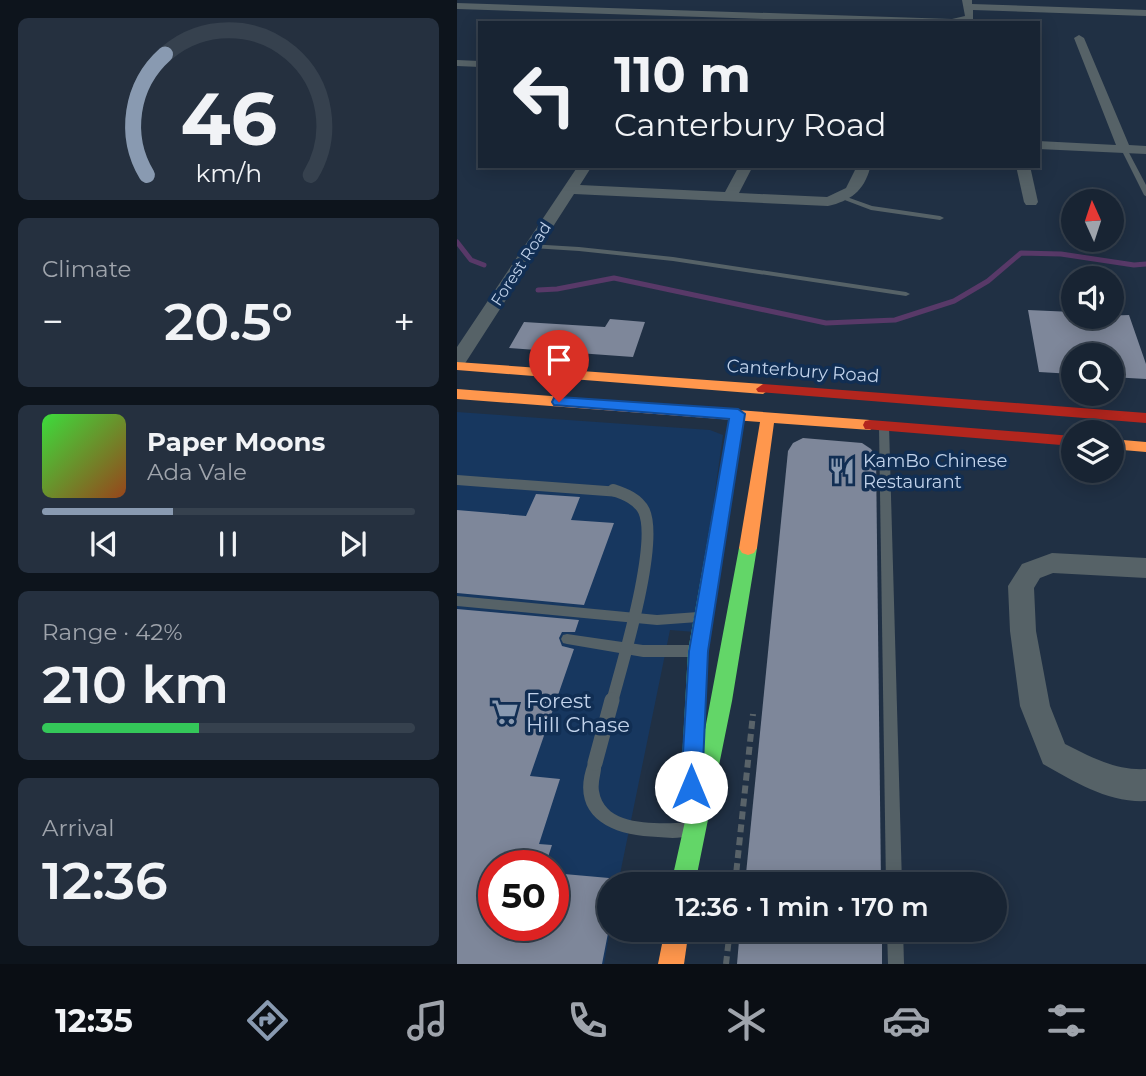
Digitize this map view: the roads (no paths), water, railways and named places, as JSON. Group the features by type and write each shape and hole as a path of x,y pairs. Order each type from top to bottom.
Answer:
{"main road":[{"name":"Canterbury Road","path":"457,364 1146,418"},
{"path":"691,830 692,744 698,651 738,414 762,387"},
{"path":"685,872 691,830 714,743 735,634 767,417 762,387"},
{"path":"457,394 1061,440"},
{"path":"1124,445 1146,447"},
{"path":"704,616 740,602"},
{"path":"698,651 735,634"},
{"path":"671,964 675,942"}],"street":[{"path":"647,12 657,0"},
{"path":"965,21 970,19 968,4 1146,13"},
{"path":"457,6 647,12 685,18 873,21"},
{"path":"1079,38 1124,149"},
{"path":"457,64 478,64"},
{"path":"1040,145 1146,150"},
{"name":"Forest Road","path":"457,364 584,168"},
{"path":"730,197 745,168"},
{"path":"569,189 827,202 844,198 860,184 862,168"},
{"path":"1023,168 1031,202"},
{"path":"1146,568 1051,563 1031,571 1021,586 1023,631 1035,706 1054,754 1097,777 1131,786 1146,785"}],"lane":[{"path":"1124,149 1146,195"},
{"path":"844,198 871,208 940,218"},
{"path":"532,246 706,262 826,284 906,294"},
{"path":"884,426 894,872"},
{"path":"457,480 612,489 634,498 646,514 649,531 639,589 591,776 590,798 595,810 604,817 643,831 691,830"},
{"path":"457,601 657,620 704,616"},
{"path":"567,639 643,651 698,651"},
{"path":"896,942 896,964"}],"waterway":[{"path":"457,242 471,260 484,265"},
{"path":"538,290 614,278 826,323 895,320 954,301 988,281 1021,253 1061,254 1134,265 1147,264"}],"place":[{"name":"KamBo Chinese Restaurant","path":"842,471"},
{"name":"Forest Hill Chase","path":"505,712"}]}
